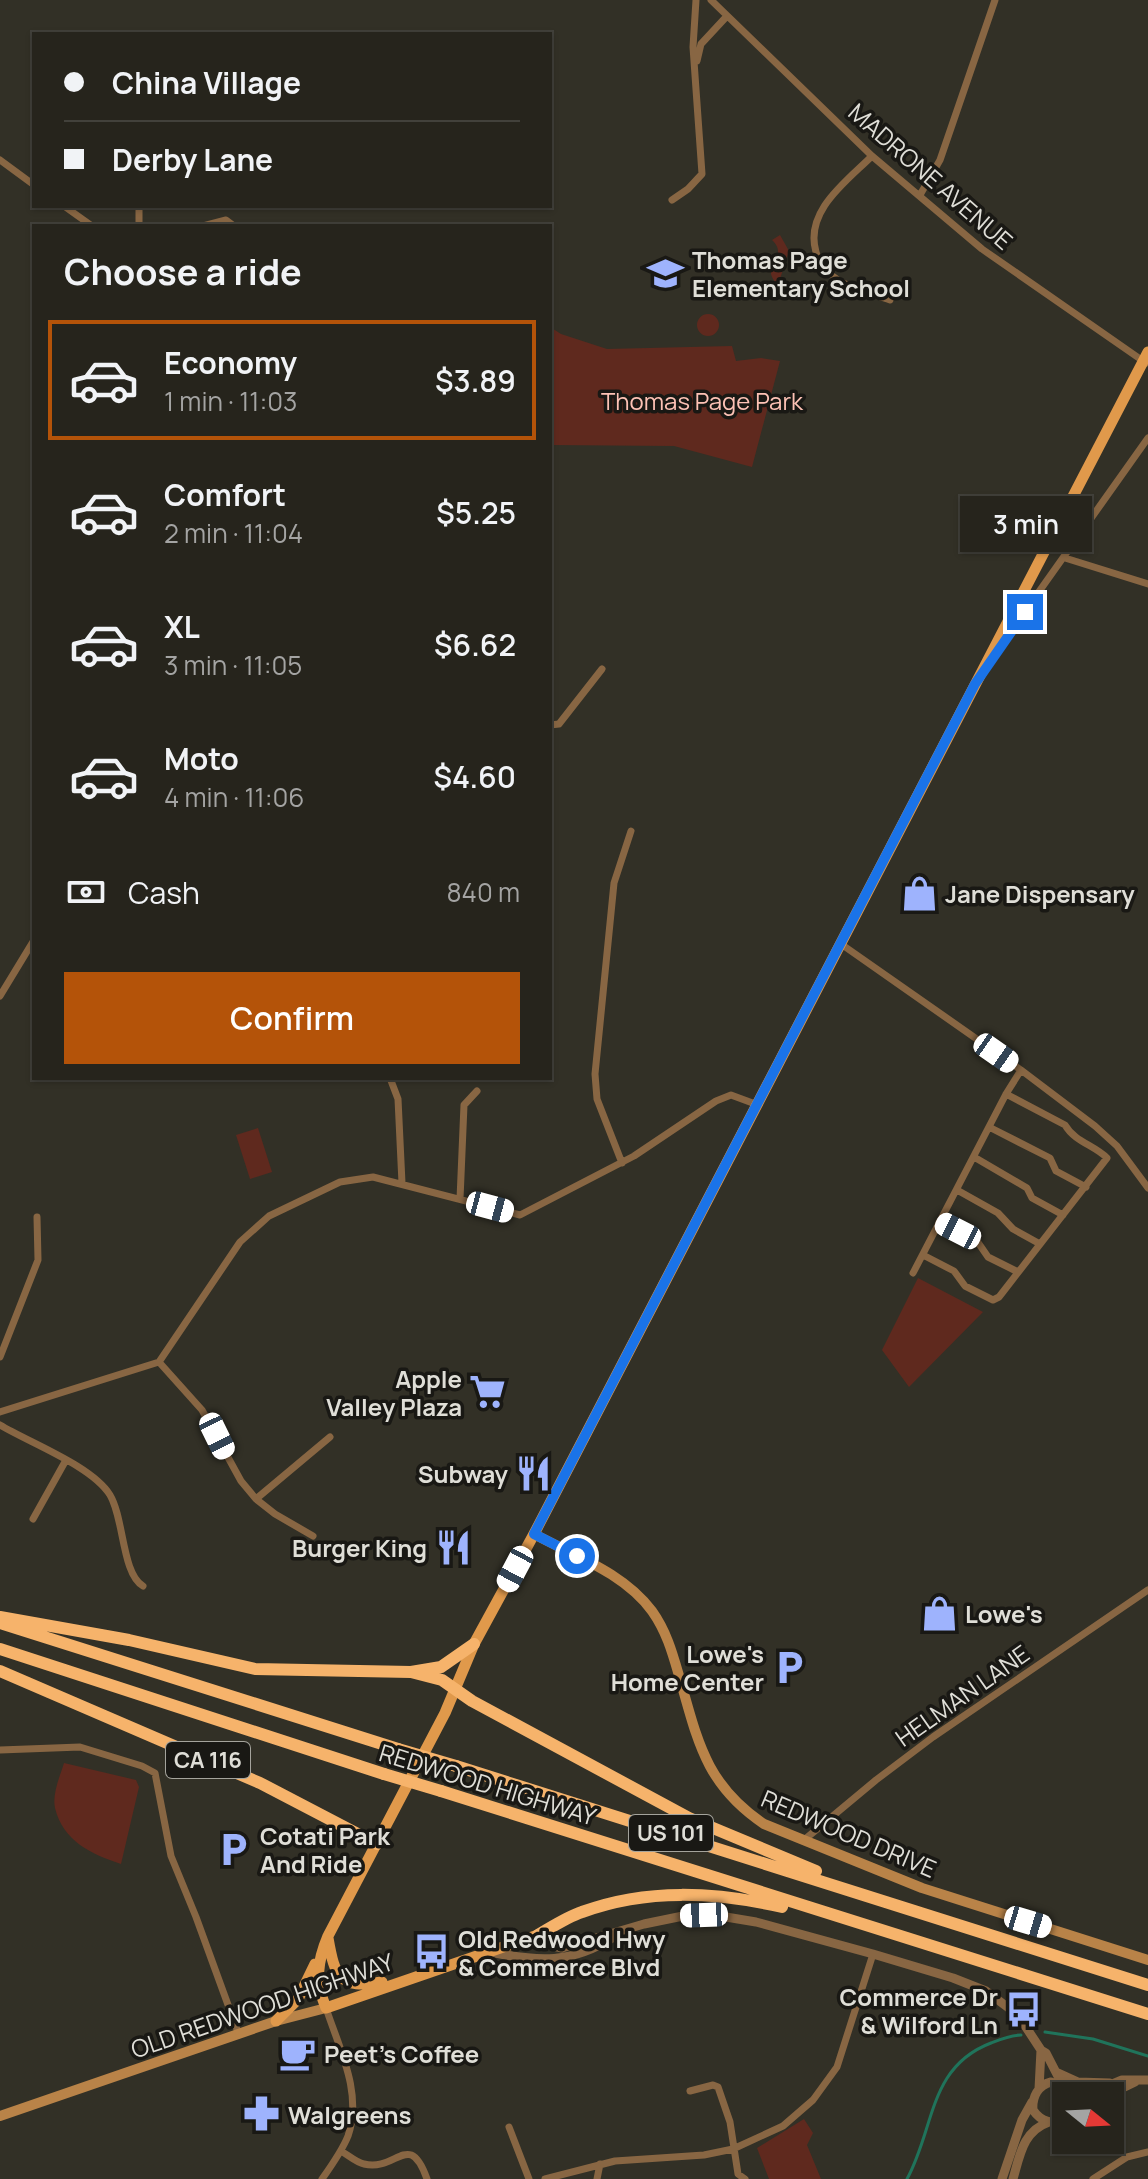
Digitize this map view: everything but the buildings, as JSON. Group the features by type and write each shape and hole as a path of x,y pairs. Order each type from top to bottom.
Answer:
{"highway":[{"path":"0,1617 129,1640 255,1669 411,1672 441,1667 474,1644"},
{"name":"REDWOOD HIGHWAY","path":"0,1623 1148,1985"},
{"name":"REDWOOD HIGHWAY","path":"0,1649 384,1774 1148,2014"},
{"name":"CA 116","path":"0,1671 260,1783 377,1844"},
{"path":"411,1672 442,1680 485,1709 689,1818 885,1900"},
{"path":"538,1935 579,1912 618,1901 678,1894 744,1898 868,1927"}],"main road":[{"path":"276,2021 298,1999 455,1690 474,1644 1147,359"},
{"name":"REDWOOD DRIVE","path":"534,1534 608,1573 626,1585 651,1610 668,1639 696,1737 721,1787 741,1808 764,1824 922,1888 1148,1960"},
{"name":"OLD REDWOOD HIGHWAY","path":"0,2116 538,1935"},
{"path":"328,1936 333,1964 345,1982 362,1985 411,1978"},
{"path":"322,1949 317,1978 326,2008"}],"street":[{"path":"672,200 702,174 693,47 696,0"},
{"name":"MADRONE AVENUE","path":"711,0 872,156 982,249 1147,359"},
{"path":"920,195 940,160 995,0"},
{"path":"695,75 701,44 727,16"},
{"path":"872,156 823,208 815,223 813,240 817,256 826,271 839,281 890,300"},
{"path":"0,160 32,184"},
{"path":"67,208 89,224"},
{"path":"211,224 226,220 231,224"},
{"path":"975,684 1148,438"},
{"path":"1065,558 1148,584"},
{"path":"552,725 559,724 602,669"},
{"path":"622,1163 597,1099 595,1074 614,883 631,831"},
{"path":"0,996 32,943"},
{"path":"841,944 1021,1070 1095,1126 1117,1146 1148,1188"},
{"path":"913,1273 1021,1070"},
{"path":"391,1080 398,1099 402,1183"},
{"path":"460,1199 464,1105 477,1091"},
{"path":"923,1255 954,1271 965,1286 993,1300 999,1297 1107,1158 1099,1150 1069,1134 1065,1125 1006,1094"},
{"path":"0,1412 159,1362 240,1242 269,1216 340,1182 373,1177 520,1215 622,1163 716,1101 731,1095 758,1105"},
{"path":"989,1127 1050,1158 1056,1171 1086,1187"},
{"path":"974,1157 1027,1188 1032,1198 1063,1215"},
{"path":"957,1190 998,1213 1013,1229 1040,1244"},
{"path":"0,1357 38,1260 37,1217"},
{"path":"939,1222 977,1241 988,1257 1018,1272"},
{"path":"159,1362 202,1410 241,1481 256,1499 313,1536"},
{"path":"0,1425 96,1479 110,1495 122,1527 131,1575 143,1586"},
{"path":"256,1499 330,1437"},
{"path":"33,1519 66,1460"},
{"name":"HELMAN LANE","path":"804,1840 933,1737 1148,1590"},
{"path":"0,1750 80,1747 155,1773 171,1856 239,2035"},
{"path":"538,1935 549,1945 562,1948 683,1916 726,1917 756,1922 873,1954 986,1991 1007,2004 1032,2033 1062,2082"},
{"path":"487,1952 552,1960 591,1952 624,1931"},
{"path":"545,2179 600,2164 704,2155 733,2149 783,2126 824,2087 843,2055 873,1954"},
{"path":"322,2179 341,2151 348,2134 353,2100 346,2067 326,2008"},
{"path":"1002,2179 1022,2120 1039,2089 1041,2050"},
{"path":"1056,2072 1078,2082"},
{"path":"1116,2082 1143,2080"},
{"path":"1124,2088 1143,2080"},
{"path":"1039,2089 1052,2083"},
{"path":"690,2091 713,2085 718,2087 730,2122 738,2174 745,2179"},
{"path":"1034,2099 1035,2113 1049,2122"},
{"path":"1013,2179 1025,2141 1036,2128 1049,2122"},
{"path":"509,2127 529,2179"},
{"path":"341,2151 364,2164 378,2164 409,2153 416,2155 427,2179"},
{"path":"1093,2179 1127,2157 1148,2152"},
{"path":"597,2179 600,2164"}],"green space":[{"path":"780,235 789,251 778,285 771,272 778,252 772,240"},
{"path":"708,314 716,317 719,325 716,333 708,336 700,333 697,325 700,317"},
{"name":"Thomas Page Park","path":"552,328 607,349 732,346 736,361 761,358 780,361 752,467 674,446 552,445"},
{"path":"258,1128 272,1172 250,1179 236,1135"},
{"path":"918,1278 983,1312 909,1387 882,1350"},
{"path":"64,1763 136,1780 139,1787 121,1864 80,1845 64,1829 55,1808 55,1797"},
{"path":"804,2119 813,2133 807,2145 821,2179 769,2179 757,2148"}],"waterway":[{"path":"1045,2032 1093,2039 1148,2056"},
{"path":"907,2179 936,2101 955,2067 970,2054 991,2043 1021,2035"}],"place":[{"name":"Thomas Page Elementary School","path":"666,273"},
{"name":"Jane Dispensary","path":"919,893"},
{"name":"Apple Valley Plaza","path":"488,1392"},
{"name":"Subway","path":"534,1473"},
{"name":"Burger King","path":"453,1547"},
{"name":"Lowe's","path":"939,1613"},
{"name":"Lowe's Home Center","path":"790,1667"},
{"name":"Cotati Park And Ride","path":"234,1849"},
{"name":"Old Redwood Hwy & Commerce Blvd","path":"432,1952"},
{"name":"Commerce Dr & Wilford Ln","path":"1024,2010"},
{"name":"Peet's Coffee","path":"298,2053"},
{"name":"Walgreens","path":"262,2114"}],"route":[{"path":"577,1556 534,1534 975,684 1025,612"}]}
